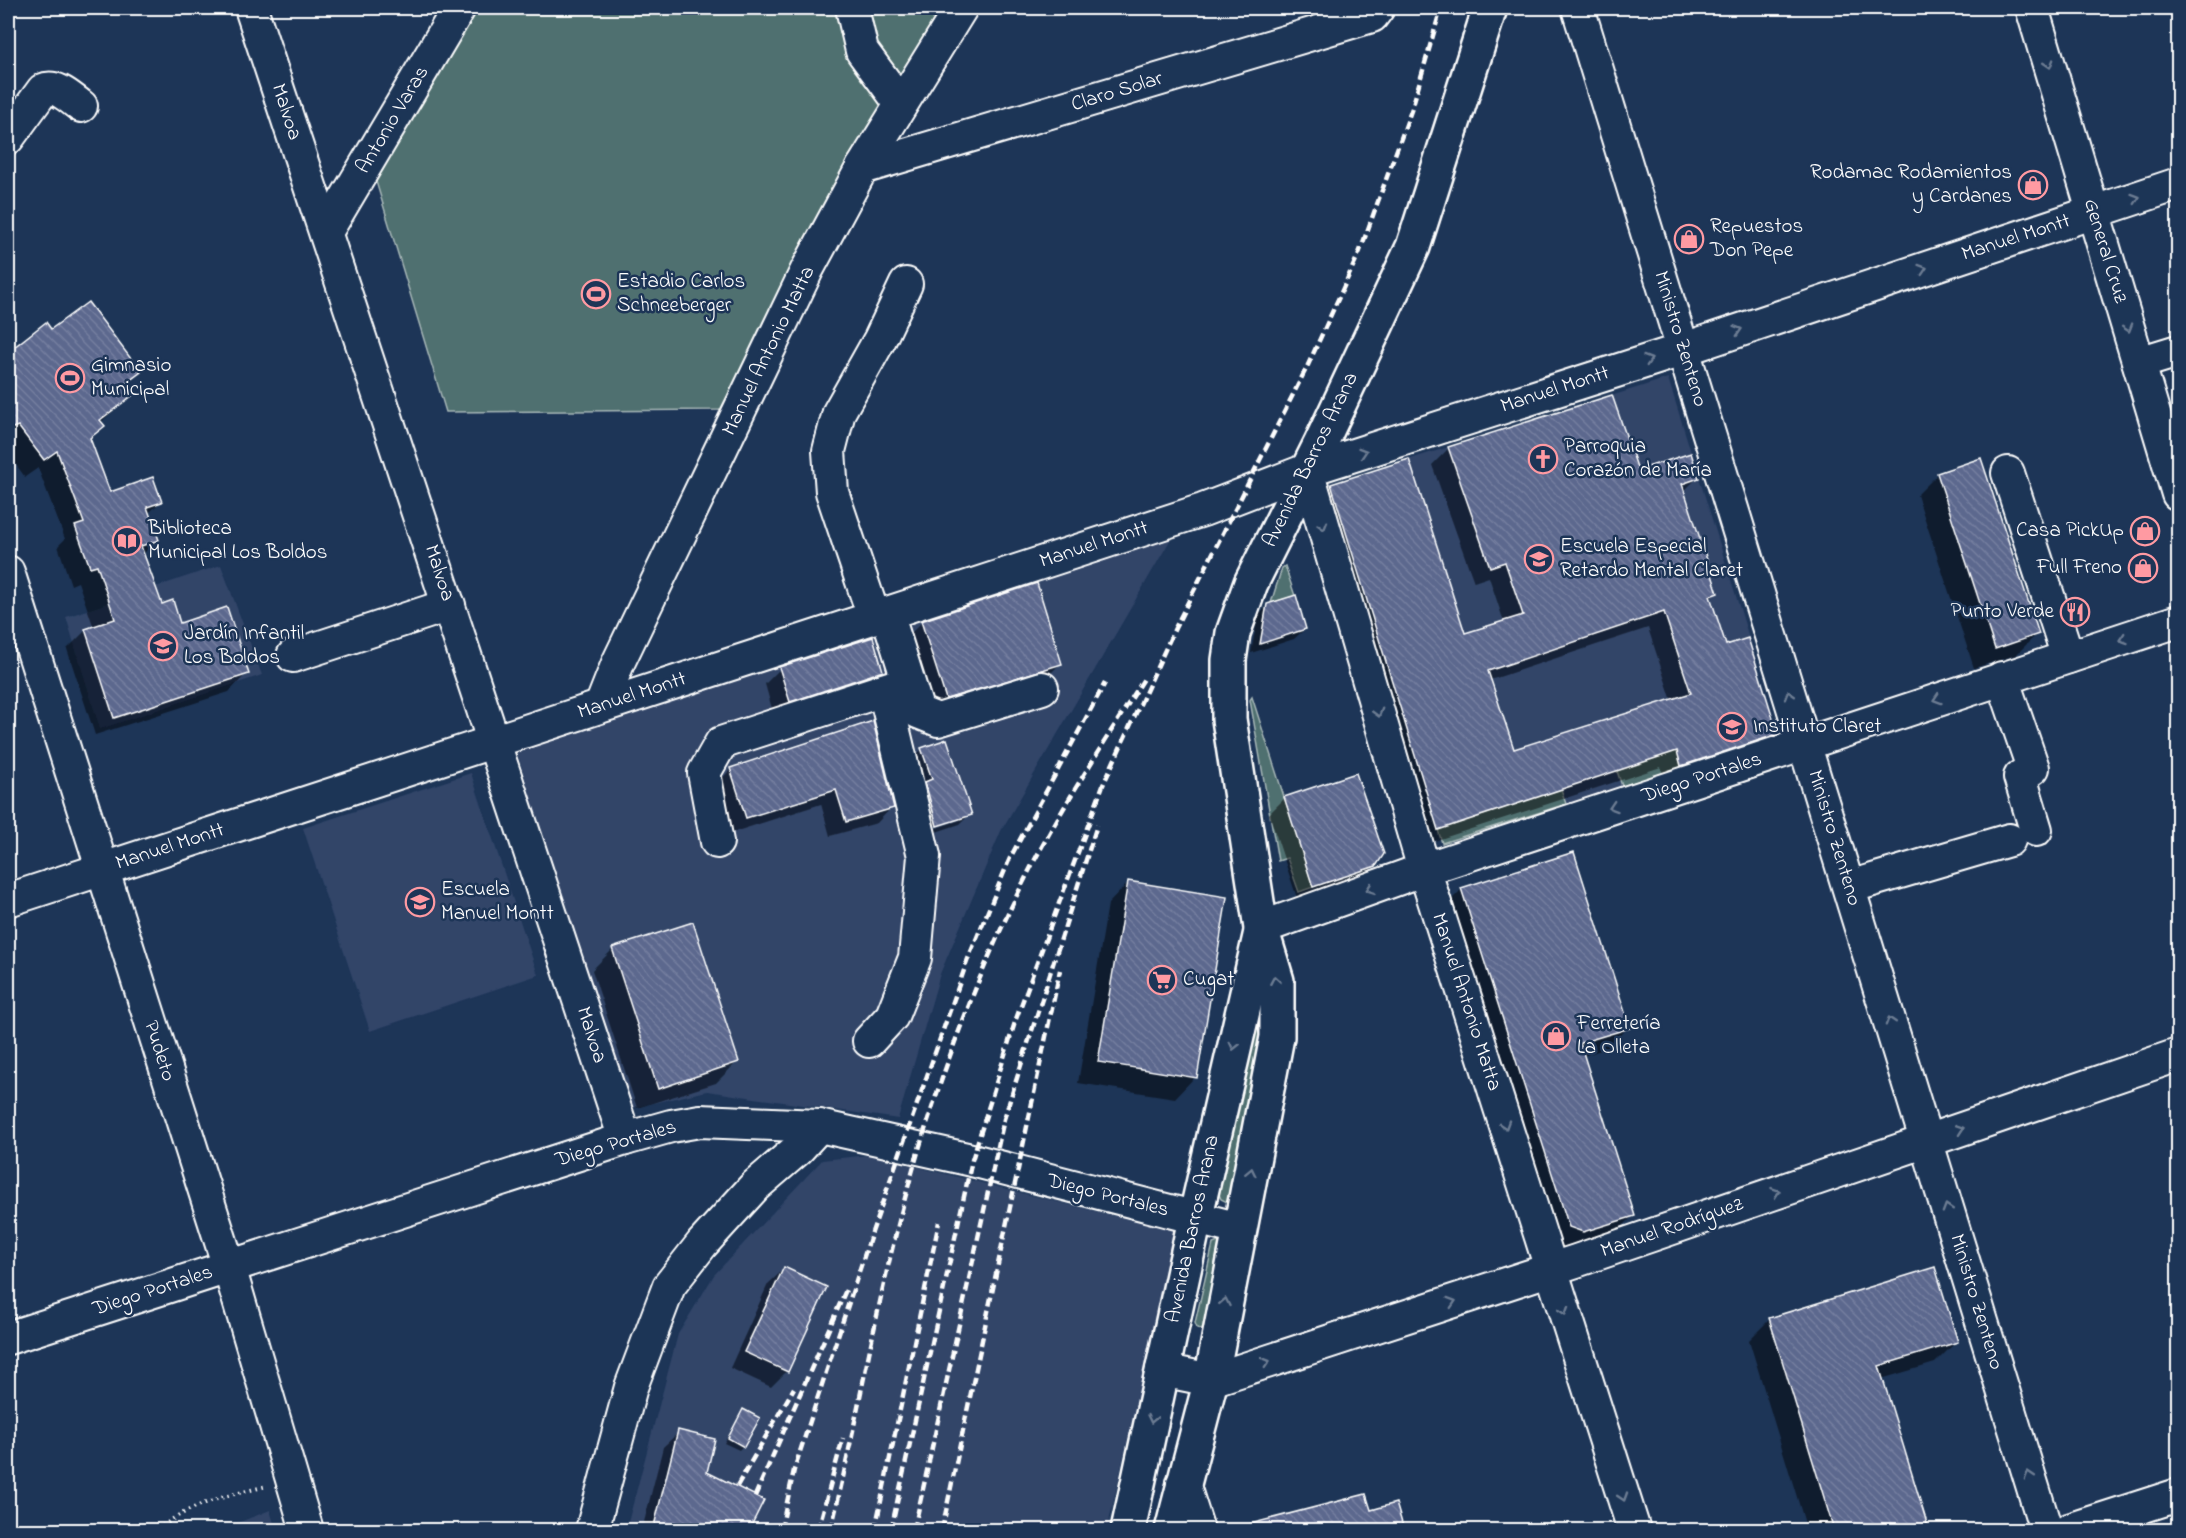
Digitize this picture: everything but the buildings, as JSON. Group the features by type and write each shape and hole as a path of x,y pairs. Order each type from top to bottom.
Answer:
{"main road":[{"name":"Avenida Barros Arana","path":"1172,1530 1211,1380 1277,1037 1277,981 1261,928 1230,730 1227,690 1229,660 1238,616 1251,583 1413,247 1490,8"},
{"name":"Avenida Barros Arana","path":"1128,1530 1195,1218 1261,928"}],"street":[{"name":"Malvoa","path":"251,8 625,1139"},
{"name":"Antonio Varas","path":"326,232 459,8"},
{"path":"852,8 862,51 901,104"},
{"name":"Manuel Antonio Matta","path":"601,706 618,663 807,270 862,168 961,8"},
{"name":"Ministro Zenteno","path":"1578,8 2046,1530"},
{"name":"General Cruz","path":"2032,8 2178,494"},
{"name":"Claro Solar","path":"862,168 1375,12"},
{"path":"8,138 43,90 48,88 56,90 81,106"},
{"name":"Manuel Montt","path":"8,900 1203,510 1307,470 1683,349 2178,183"},
{"path":"869,1041 892,1016 915,958 924,856 896,686 880,615 832,492 829,451 839,412 880,339 906,284"},
{"path":"2139,363 2178,351"},
{"name":"Manuel Antonio Matta","path":"1307,470 1425,869 1634,1530"},
{"path":"2008,473 2068,657"},
{"name":"Pudeto","path":"8,572 228,1267 294,1480 307,1530"},
{"path":"293,656 449,605"},
{"name":"Diego Portales","path":"1261,928 1425,869 2178,621"},
{"path":"1849,887 2023,835 2020,777 2033,768 2002,678"},
{"path":"896,686 918,712 938,720 1042,688"},
{"path":"717,842 704,773 721,743 896,686"},
{"name":"Manuel Rodríguez","path":"1162,1370 1211,1380 1551,1269 2178,1056"},
{"name":"Diego Portales","path":"8,1338 625,1139 671,1126 700,1121 819,1126 972,1160 1239,1229"},
{"path":"592,1530 631,1387 669,1286 702,1244 755,1186 798,1149 819,1126"},
{"path":"1183,1483 1198,1530"},
{"path":"2069,1530 2178,1495"}],"path":[{"path":"158,1530 171,1519 208,1500 294,1480"}],"shaded area":[{"name":"Escuela Especial Retardo Mental Claret","path":"1668,378 1780,737 1442,843 1331,484"},
{"path":"1175,532 1001,831 940,974 898,1119 707,1091 627,1109 515,746"},
{"name":"Jardín Infantil Los Boldos","path":"221,565 262,675 100,729 66,617"},
{"name":"Escuela Manuel Montt","path":"471,773 538,975 370,1031 303,828"},
{"path":"869,1155 1176,1231 1107,1530 626,1530 678,1334 714,1275 822,1160"},
{"path":"270,1510 276,1530 220,1530"}],"green space":[{"name":"Estadio Carlos Schneeberger","path":"476,8 948,8 847,173 720,410 446,412 375,178"},
{"path":"1285,566 1295,596 1271,603 1282,568"},
{"path":"1252,697 1313,887 1299,892 1287,858 1278,861 1250,700"},
{"path":"1677,751 1682,768 1622,786 1617,771"},
{"path":"1561,789 1566,804 1442,843 1438,830"},
{"path":"1273,981 1237,1197 1227,1202 1221,1199 1217,1190 1260,983"},
{"path":"1218,1242 1223,1245 1208,1325 1201,1329 1197,1328 1195,1323 1213,1244"}],"railway":[{"path":"891,1530 972,1160 1016,1019 1103,785 1175,628 1308,365 1360,251 1412,108 1441,8"},
{"path":"831,1530 893,1244 941,1080 980,978 1009,911 1053,827 1145,677"},
{"path":"781,1530 794,1470 870,1238 968,959 1010,858 1105,683"},
{"path":"914,1530 1004,1119 1097,825"},
{"path":"942,1530 1060,970"},
{"path":"875,1530 939,1222"},
{"path":"755,1496 846,1290"},
{"path":"737,1486 794,1388"},
{"path":"818,1530 843,1438"}],"place":[{"name":"Rodamac Rodamientos y Cardanes","path":"2033,185"},
{"name":"Repuestos Don Pepe","path":"1689,239"},
{"name":"Estadio Carlos Schneeberger","path":"596,294"},
{"name":"Gimnasio Municipal","path":"70,378"},
{"name":"Parroquia Corazón de María","path":"1543,459"},
{"name":"Casa PickUp","path":"2145,531"},
{"name":"Biblioteca Municipal Los Boldos","path":"127,541"},
{"name":"Escuela Especial Retardo Mental Claret","path":"1539,559"},
{"name":"Full Freno","path":"2143,568"},
{"name":"Punto Verde","path":"2075,612"},
{"name":"Jardín Infantil Los Boldos","path":"163,646"},
{"name":"Instituto Claret","path":"1732,727"},
{"name":"Escuela Manuel Montt","path":"420,902"},
{"name":"Cugat","path":"1162,980"},
{"name":"Ferretería La Olleta","path":"1556,1036"}]}
